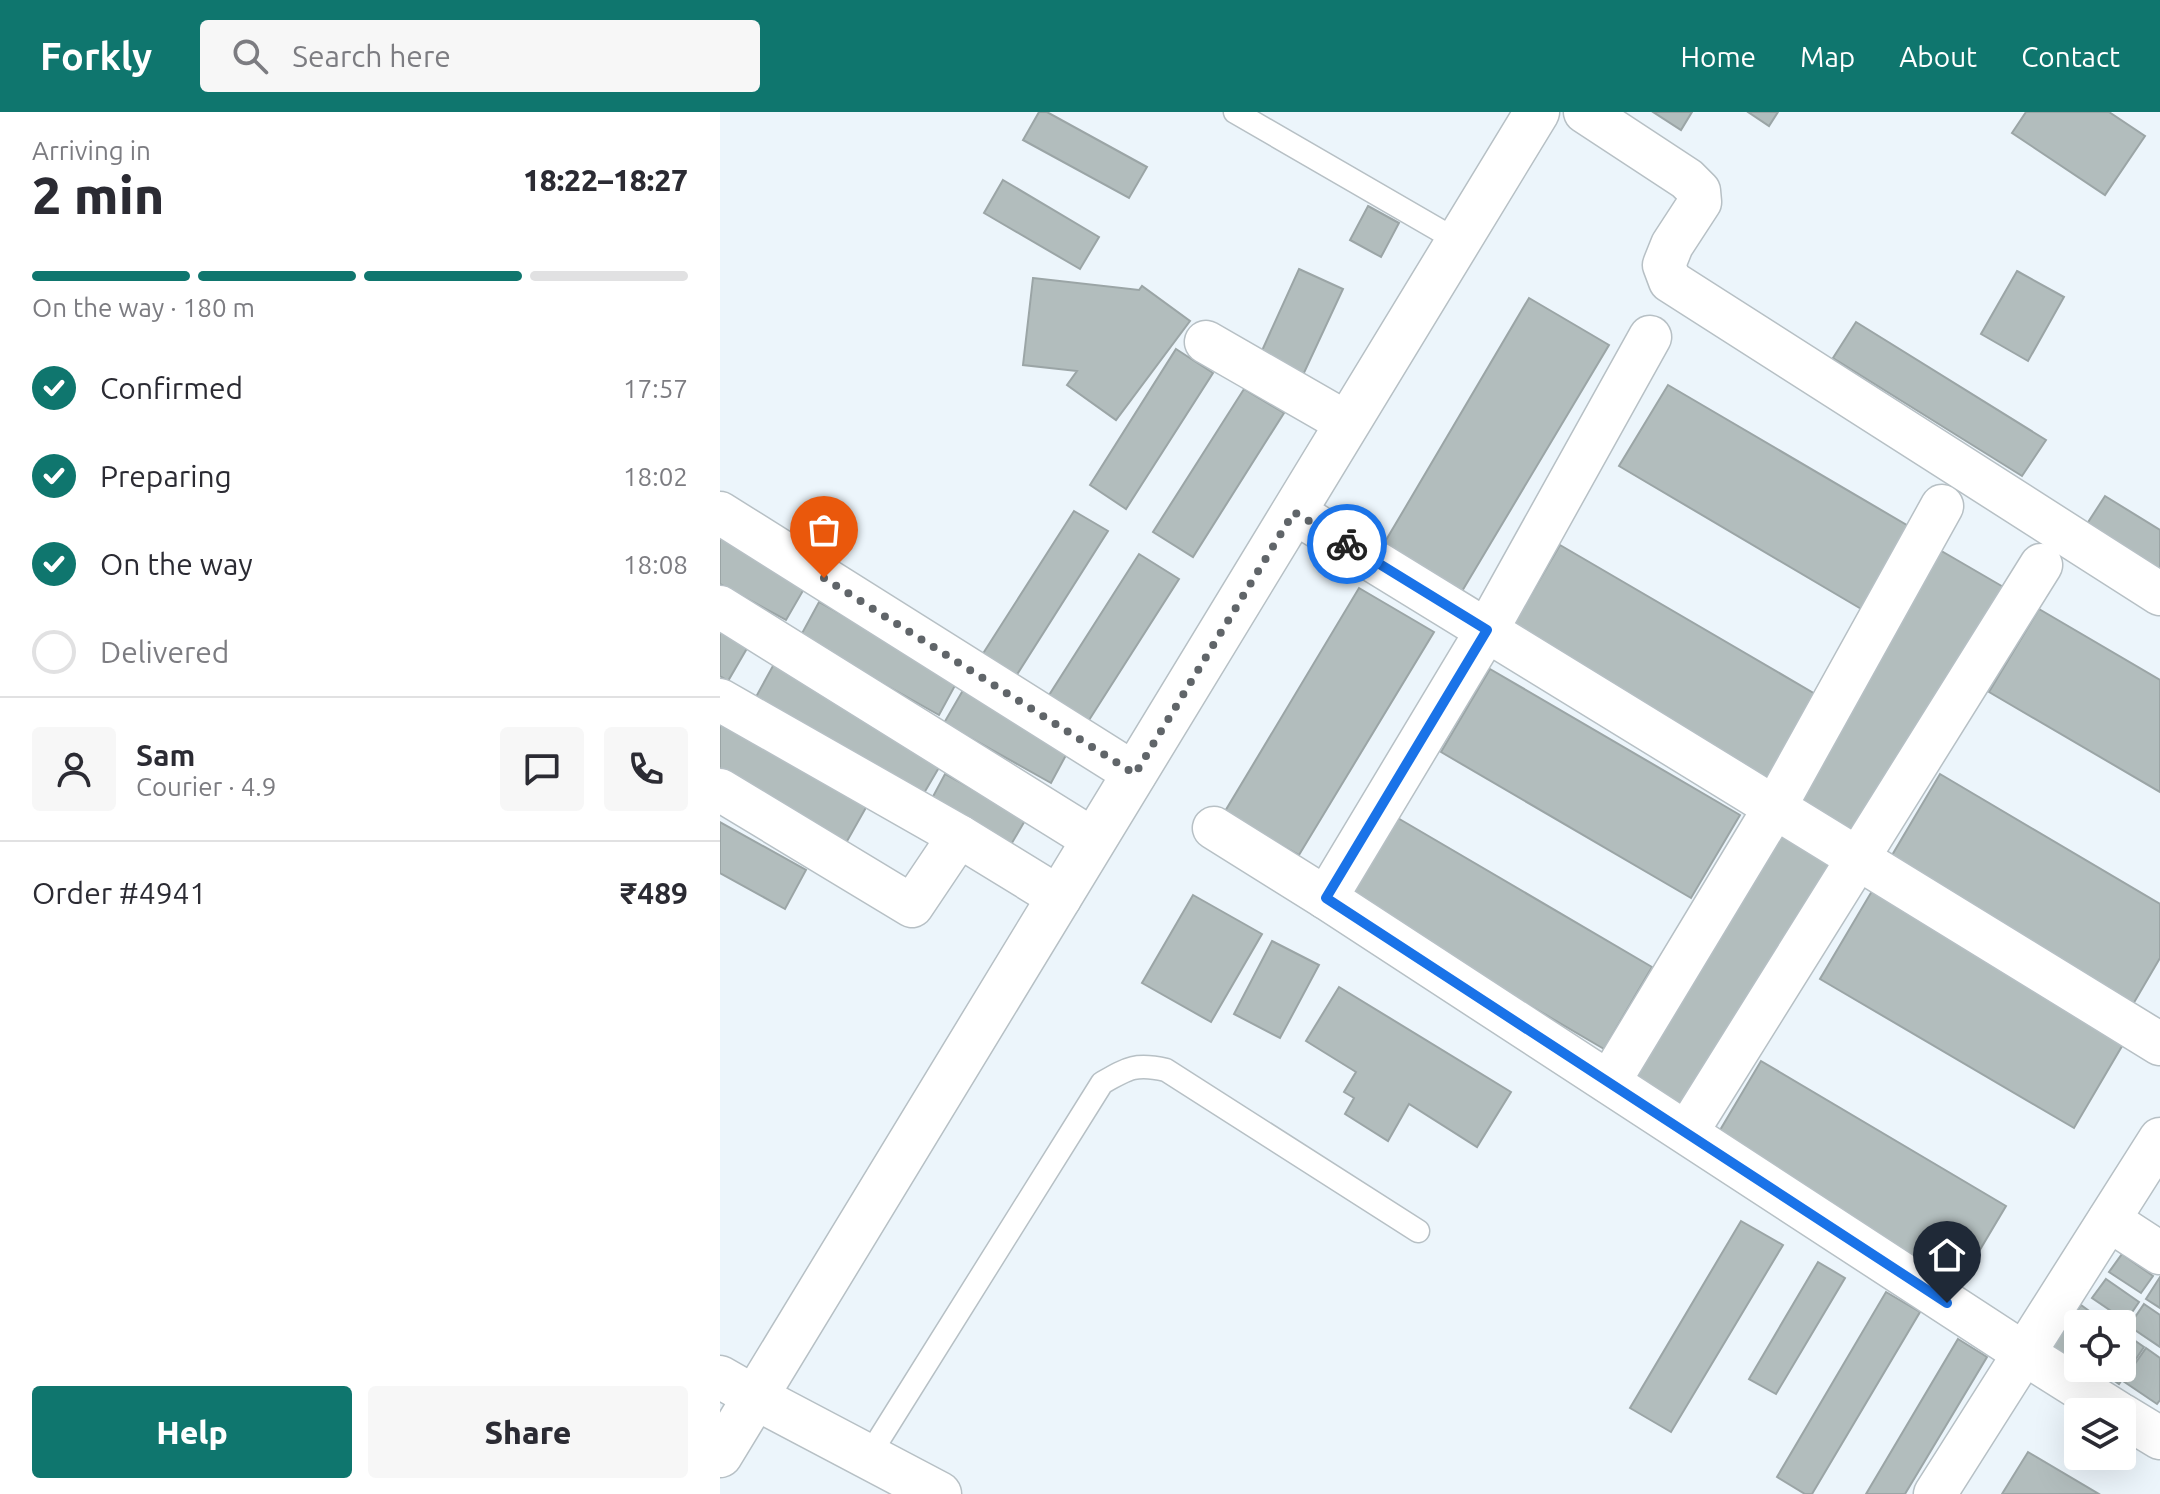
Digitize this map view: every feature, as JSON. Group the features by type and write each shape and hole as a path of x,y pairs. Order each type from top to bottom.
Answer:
{"street":[{"path":"720,1455 738,1387 1060,898 1537,112"},
{"path":"1585,112 1687,179 1699,191 1700,202 1672,245 1664,265 1670,281 2160,594"},
{"path":"1326,898 1487,630 1650,337"},
{"path":"1206,342 1347,423"},
{"path":"1609,1082 1775,807 1942,506"},
{"path":"1294,512 2160,1044"},
{"path":"720,513 1135,774"},
{"path":"1687,1132 2041,565"},
{"path":"720,607 1094,840"},
{"path":"720,700 959,836 1060,898"},
{"path":"720,790 912,906 959,836"},
{"path":"1214,828 2096,1398"},
{"path":"1935,1494 2160,1139"},
{"path":"2109,1220 2160,1253"},
{"path":"738,1387 939,1494"},
{"path":"2136,1423 2160,1438"}],"lane":[{"path":"1235,112 1458,241"},
{"path":"868,1457 1102,1083 1128,1068 1144,1065 1166,1070 1418,1231"}],"building":[{"path":"1039,112 1047,112 1147,167 1129,198 1023,140"},
{"path":"1653,112 1692,112 1681,130"},
{"path":"1748,112 1778,112 1769,126"},
{"path":"2026,112 2109,112 2145,136 2105,195 2012,133"},
{"path":"1003,180 1099,237 1080,269 984,213"},
{"path":"1368,206 1399,223 1381,257 1350,240"},
{"path":"1299,269 1343,289 1303,375 1260,355"},
{"path":"2017,271 2064,297 2028,361 1981,334"},
{"path":"1033,278 1139,290 1142,286 1190,321 1116,420 1067,385 1077,371 1023,365"},
{"path":"1529,298 1609,345 1458,598 1379,552"},
{"path":"1856,322 2046,440 2022,476 1833,358"},
{"path":"1176,349 1213,373 1126,509 1090,485"},
{"path":"1668,385 1917,531 1868,613 1619,466"},
{"path":"1244,389 1284,413 1193,557 1153,532"},
{"path":"2105,496 2160,530 2160,574 2085,527"},
{"path":"1074,511 1108,531 1011,684 977,663"},
{"path":"720,533 808,582 786,620 720,584"},
{"path":"1560,545 1817,695 1767,778 1511,629"},
{"path":"1938,549 2012,592 1865,840 1791,796"},
{"path":"1139,554 1179,579 1084,728 1044,703"},
{"path":"1359,588 1434,632 1299,855 1224,813"},
{"path":"819,602 958,680 939,715 800,637"},
{"path":"2039,609 2160,680 2160,792 1989,692"},
{"path":"720,619 753,638 728,681 720,676"},
{"path":"774,664 944,759 920,800 751,706"},
{"path":"1490,669 1740,815 1691,898 1441,752"},
{"path":"966,685 1072,744 1051,783 944,723"},
{"path":"720,713 872,797 846,843 720,773"},
{"path":"945,774 1026,819 1009,848 929,804"},
{"path":"1940,774 2160,904 2160,958 2132,1006 1888,862"},
{"path":"1396,817 1652,967 1604,1049 1348,899"},
{"path":"1771,821 1846,864 1696,1117 1622,1072"},
{"path":"720,822 806,870 785,909 720,873"},
{"path":"1872,891 2125,1041 2074,1128 1820,979"},
{"path":"1193,895 1262,934 1211,1022 1142,983"},
{"path":"1272,941 1319,965 1280,1038 1234,1014"},
{"path":"1339,987 1511,1092 1477,1147 1409,1104 1388,1141 1345,1114 1354,1098 1344,1092 1356,1072 1306,1041"},
{"path":"1761,1061 2006,1206 1956,1290 1710,1147"},
{"path":"1741,1221 1783,1245 1671,1432 1630,1408"},
{"path":"2122,1254 2153,1276 2141,1293 2109,1272"},
{"path":"1818,1262 1845,1278 1776,1394 1749,1379"},
{"path":"2160,1277 2160,1308 2146,1299"},
{"path":"2106,1279 2139,1302 2134,1310 2110,1310 2092,1298"},
{"path":"1886,1292 1920,1312 1812,1494 1805,1494 1777,1477"},
{"path":"2144,1304 2160,1315 2160,1347 2136,1331 2136,1316"},
{"path":"2064,1329 2064,1363 2048,1352"},
{"path":"1958,1339 1987,1357 1905,1494 1866,1494"},
{"path":"2136,1341 2144,1347 2136,1359"},
{"path":"2146,1348 2160,1358 2160,1400 2157,1404 2124,1382 2136,1382 2136,1362"},
{"path":"2028,1452 2099,1494 2002,1494"}],"way so far":[{"path":"824,578 1135,774 1294,512 1347,544"}],"route":[{"path":"1347,544 1487,630 1326,898 1947,1303"}]}
